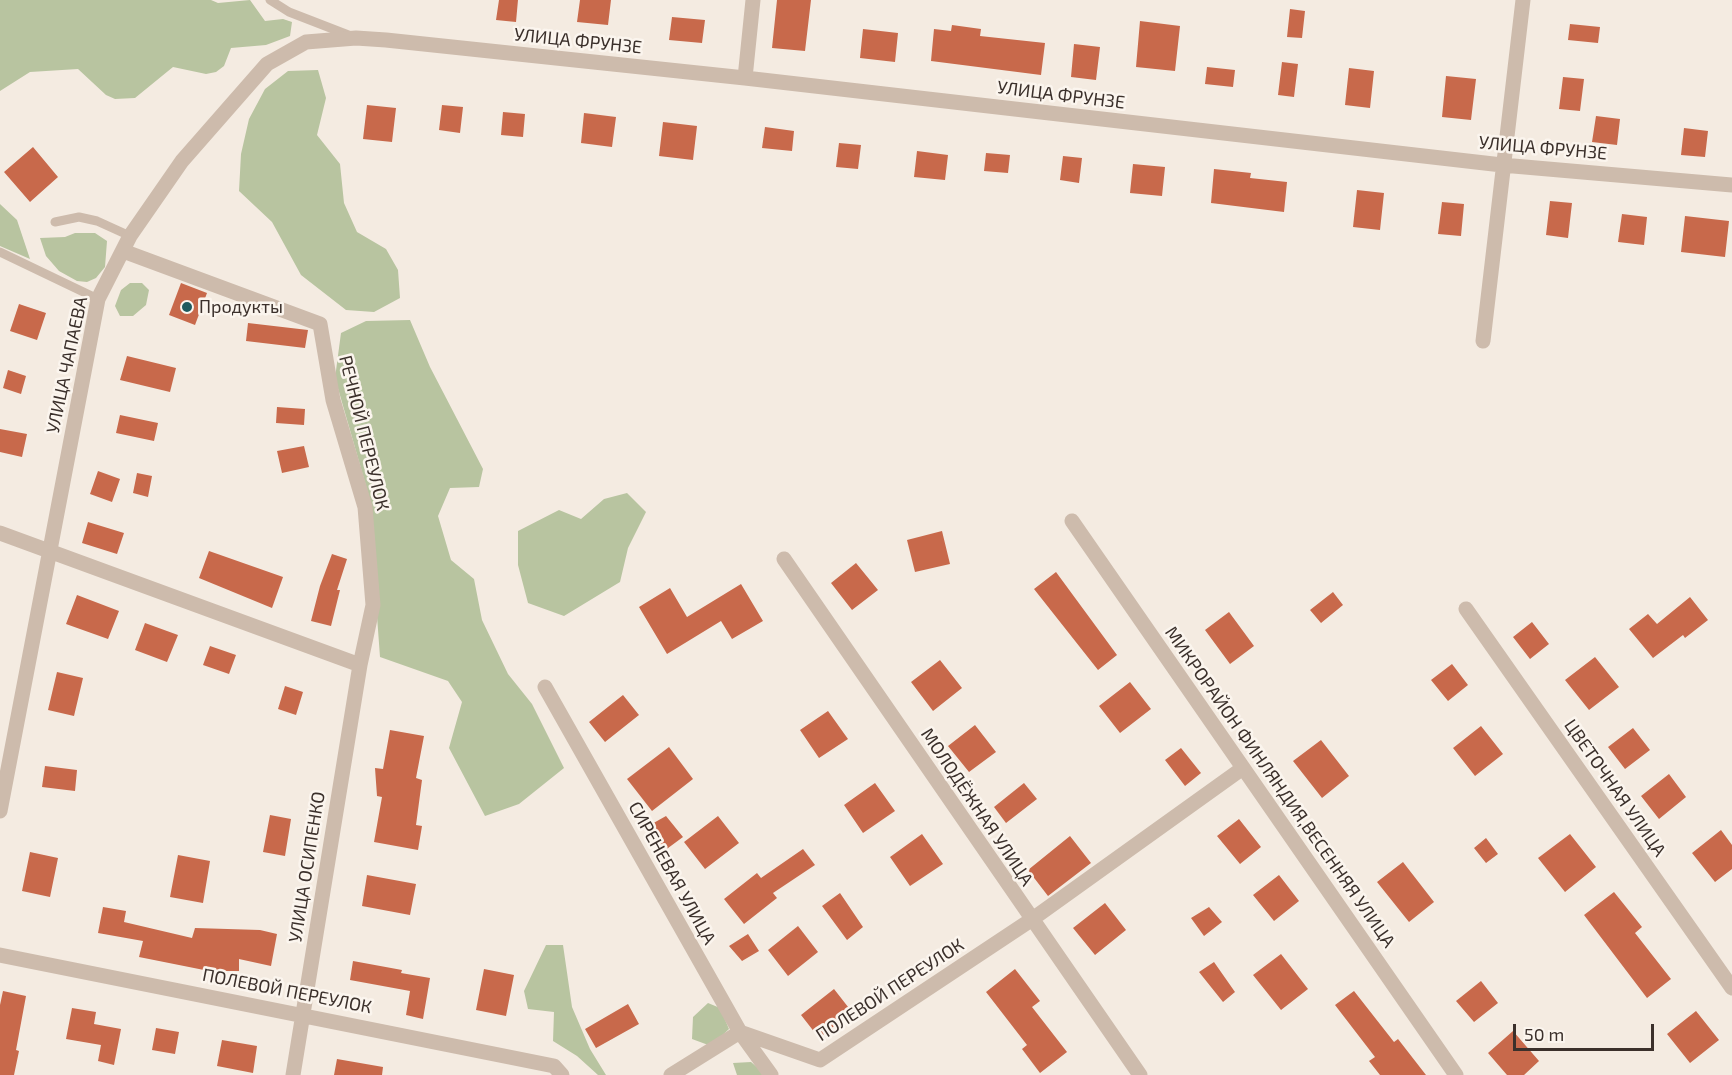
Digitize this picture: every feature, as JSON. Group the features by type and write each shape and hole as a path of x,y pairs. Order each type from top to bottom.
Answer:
{"street":[{"path":"745,78 753,0"},
{"path":"1482,341 1523,0"},
{"name":"УЛИЦА ЧАПАЕВА","path":"0,811 48,553 99,299 130,236 182,161 267,64 306,42 356,38 386,40"},
{"name":"УЛИЦА ФРУНЗЕ","path":"386,40 745,78 1502,165 1732,185"},
{"name":"РЕЧНОЙ ПЕРЕУЛОК","path":"123,251 320,324 333,400 365,507 373,605 360,665"},
{"name":"МИКРОРАЙОН ФИНЛЯНДИЯ,ВЕСЕННЯЯ УЛИЦА","path":"1072,521 1456,1075"},
{"path":"0,533 48,553 360,665"},
{"name":"МОЛОДЁЖНАЯ УЛИЦА","path":"784,559 1031,921 1140,1075"},
{"name":"ЦВЕТОЧНАЯ УЛИЦА","path":"1466,609 1732,988"},
{"name":"УЛИЦА ОСИПЕНКО","path":"293,1075 360,665"},
{"name":"СИРЕНЕВАЯ УЛИЦА","path":"545,687 740,1032 771,1075"},
{"path":"1031,921 1243,768"},
{"name":"ПОЛЕВОЙ ПЕРЕУЛОК","path":"740,1032 820,1060 1031,921"},
{"name":"ПОЛЕВОЙ ПЕРЕУЛОК","path":"0,956 303,1014 555,1066 562,1075"},
{"path":"670,1075 740,1032"}],"lane":[{"path":"270,0 289,12 326,24 356,38"},
{"path":"55,222 79,217 97,221 130,236"},
{"path":"0,252 99,299"}],"green space":[{"path":"0,0 211,0 218,3 250,0 265,21 283,19 292,22 290,36 266,45 231,48 224,66 216,72 206,74 173,67 135,98 115,99 106,95 78,69 30,72 0,91"},
{"path":"318,70 326,98 317,135 340,164 344,203 357,232 386,249 398,270 400,298 374,312 346,310 301,275 272,222 239,191 241,154 249,119 265,89 288,71"},
{"path":"0,204 17,220 30,259 0,246"},
{"path":"75,233 95,233 107,241 105,267 96,278 87,282 77,281 59,271 46,256 40,238 65,237"},
{"path":"130,283 142,283 149,290 146,305 133,316 120,316 115,306 121,290"},
{"path":"410,320 430,367 483,469 479,487 450,488 438,516 451,560 474,579 482,620 508,674 532,704 564,768 519,804 485,816 449,748 462,702 448,681 380,657 368,493 335,378 341,333 366,321"},
{"path":"627,493 646,512 628,548 620,582 564,616 528,603 518,565 518,531 559,510 581,519 604,499"},
{"path":"546,945 563,945 572,1007 590,1049 606,1075 598,1075 577,1056 553,1041 554,1012 528,1009 524,991"},
{"path":"708,1003 720,1008 729,1029 711,1046 692,1039 693,1017"},
{"path":"751,1062 766,1075 737,1075 733,1063"}],"building":[{"path":"499,0 518,0 516,22 496,20"},
{"path":"580,0 611,0 608,25 577,22"},
{"path":"777,0 811,0 805,51 772,48"},
{"path":"1290,9 1305,11 1302,38 1287,37"},
{"path":"672,17 705,20 702,43 669,40"},
{"path":"1140,21 1180,26 1175,71 1136,67"},
{"path":"1570,24 1600,27 1598,43 1568,40"},
{"path":"952,25 981,29 980,36 1045,43 1041,75 931,61 934,29 951,31"},
{"path":"863,29 898,33 895,62 860,58"},
{"path":"1074,44 1100,47 1096,80 1071,77"},
{"path":"1282,62 1298,64 1294,97 1278,95"},
{"path":"1207,67 1235,70 1233,87 1205,84"},
{"path":"1349,68 1374,71 1370,108 1345,105"},
{"path":"1446,76 1476,79 1471,120 1442,117"},
{"path":"1563,77 1584,79 1580,111 1559,109"},
{"path":"367,105 396,108 392,142 363,139"},
{"path":"442,105 463,107 460,133 439,130"},
{"path":"503,112 525,114 523,137 501,135"},
{"path":"584,113 616,117 612,147 581,143"},
{"path":"1596,116 1620,119 1617,145 1592,142"},
{"path":"663,122 697,126 693,160 659,156"},
{"path":"765,127 794,131 792,151 762,148"},
{"path":"1684,128 1708,131 1705,157 1681,155"},
{"path":"839,143 861,145 858,169 836,167"},
{"path":"33,147 58,177 30,202 4,172"},
{"path":"917,151 948,155 945,180 914,177"},
{"path":"986,153 1010,155 1008,173 984,171"},
{"path":"1063,156 1082,158 1079,183 1060,180"},
{"path":"1133,164 1165,167 1162,196 1130,193"},
{"path":"1214,169 1251,173 1250,178 1287,182 1284,212 1211,203"},
{"path":"1357,190 1384,193 1380,230 1353,227"},
{"path":"1550,201 1572,203 1568,238 1546,235"},
{"path":"1442,202 1464,204 1461,236 1438,234"},
{"path":"1622,214 1647,217 1644,245 1618,242"},
{"path":"1685,216 1729,221 1725,257 1681,252"},
{"name":"Продукты","path":"181,283 207,293 195,325 169,315"},
{"path":"19,304 46,313 37,340 10,331"},
{"path":"248,323 308,330 305,348 246,341"},
{"path":"127,356 176,368 170,392 120,380"},
{"path":"8,370 26,376 21,394 3,388"},
{"path":"277,407 305,409 304,425 276,423"},
{"path":"120,415 158,423 154,441 116,433"},
{"path":"0,429 27,434 22,457 0,452"},
{"path":"304,446 309,467 282,473 277,451"},
{"path":"98,471 120,479 112,502 90,494"},
{"path":"137,473 152,476 148,497 133,493"},
{"path":"88,522 124,533 117,554 82,543"},
{"path":"942,531 950,564 915,572 907,540"},
{"path":"209,551 283,577 272,608 199,578"},
{"path":"332,554 347,559 337,590 340,590 331,626 311,621 320,586"},
{"path":"856,563 878,590 852,610 831,583"},
{"path":"1056,572 1117,655 1098,670 1034,589"},
{"path":"741,584 763,621 732,639 721,621 667,654 639,607 670,588 687,617"},
{"path":"1333,592 1343,605 1321,623 1310,610"},
{"path":"77,595 119,611 108,639 66,624"},
{"path":"1690,597 1708,620 1685,638 1683,635 1653,658 1629,629 1648,614 1657,624"},
{"path":"1229,612 1254,646 1230,664 1205,630"},
{"path":"1532,622 1549,644 1530,659 1513,637"},
{"path":"145,623 178,635 167,662 135,650"},
{"path":"210,646 236,655 229,674 203,665"},
{"path":"1595,657 1619,687 1589,710 1565,680"},
{"path":"940,660 962,688 933,711 911,682"},
{"path":"1452,664 1468,685 1448,701 1431,680"},
{"path":"57,672 83,678 74,716 48,710"},
{"path":"1130,682 1151,709 1120,733 1099,706"},
{"path":"285,686 303,692 296,715 278,709"},
{"path":"623,695 639,715 605,742 589,722"},
{"path":"828,711 848,739 819,758 800,730"},
{"path":"975,725 996,752 969,772 948,746"},
{"path":"1481,726 1503,754 1475,776 1453,748"},
{"path":"1633,728 1650,750 1625,769 1608,747"},
{"path":"390,730 424,736 416,778 422,780 416,825 422,826 418,850 374,842 382,797 377,796 375,768 383,769"},
{"path":"1321,740 1349,776 1322,798 1293,761"},
{"path":"669,747 693,779 652,811 627,779"},
{"path":"1181,748 1201,773 1185,786 1165,760"},
{"path":"45,766 77,770 75,791 42,787"},
{"path":"1669,774 1686,797 1659,819 1641,796"},
{"path":"875,783 895,811 863,833 844,805"},
{"path":"1024,783 1037,799 1006,823 994,807"},
{"path":"270,815 291,819 285,856 263,852"},
{"path":"666,816 683,837 664,851 650,825"},
{"path":"718,816 739,843 705,869 684,842"},
{"path":"1239,819 1261,847 1240,864 1217,836"},
{"path":"1721,830 1732,845 1732,869 1715,882 1692,853"},
{"path":"922,834 943,864 910,886 890,857"},
{"path":"1570,834 1596,867 1565,892 1538,858"},
{"path":"1070,836 1091,863 1048,896 1028,870"},
{"path":"1486,838 1498,854 1486,863 1474,848"},
{"path":"803,849 815,865 773,893 777,898 744,924 724,899 757,873 761,878"},
{"path":"30,852 58,858 50,897 22,891"},
{"path":"178,855 210,861 203,903 170,897"},
{"path":"1403,862 1434,902 1409,922 1377,882"},
{"path":"367,875 416,884 410,915 362,906"},
{"path":"1279,875 1299,901 1274,921 1253,895"},
{"path":"1614,892 1642,927 1635,933 1671,979 1647,998 1584,915"},
{"path":"840,893 863,927 847,940 822,906"},
{"path":"1105,903 1126,930 1095,955 1073,928"},
{"path":"103,907 126,911 124,922 192,938 195,928 260,930 277,934 271,966 239,959 239,971 209,971 139,957 143,941 98,933"},
{"path":"1209,907 1222,922 1204,936 1191,918"},
{"path":"798,926 818,952 788,976 768,950"},
{"path":"748,934 759,951 742,961 729,946"},
{"path":"1281,954 1308,989 1281,1010 1253,975"},
{"path":"353,961 430,978 423,1019 406,1015 410,991 350,980"},
{"path":"1214,962 1235,992 1223,1002 1199,972"},
{"path":"484,969 514,975 506,1016 476,1010"},
{"path":"1015,969 1040,1001 1032,1007 1067,1052 1040,1073 1022,1049 1027,1045 986,992"},
{"path":"1481,981 1498,1003 1474,1022 1456,1001"},
{"path":"834,989 852,1012 819,1038 801,1015"},
{"path":"3,991 26,996 14,1075 0,1075 0,1005"},
{"path":"1354,991 1394,1042 1398,1039 1426,1075 1380,1075 1369,1061 1375,1057 1335,1005"},
{"path":"628,1004 639,1024 596,1048 585,1029"},
{"path":"72,1008 96,1012 94,1024 121,1029 114,1065 98,1061 101,1045 66,1039"},
{"path":"1696,1011 1719,1040 1690,1063 1667,1034"},
{"path":"156,1028 179,1032 175,1054 152,1050"},
{"path":"1513,1031 1539,1061 1524,1075 1507,1075 1488,1053"},
{"path":"222,1040 257,1046 253,1073 217,1066"},
{"path":"337,1059 383,1067 382,1075 334,1075"}],"place":[{"name":"Продукты","path":"187,307"}]}
